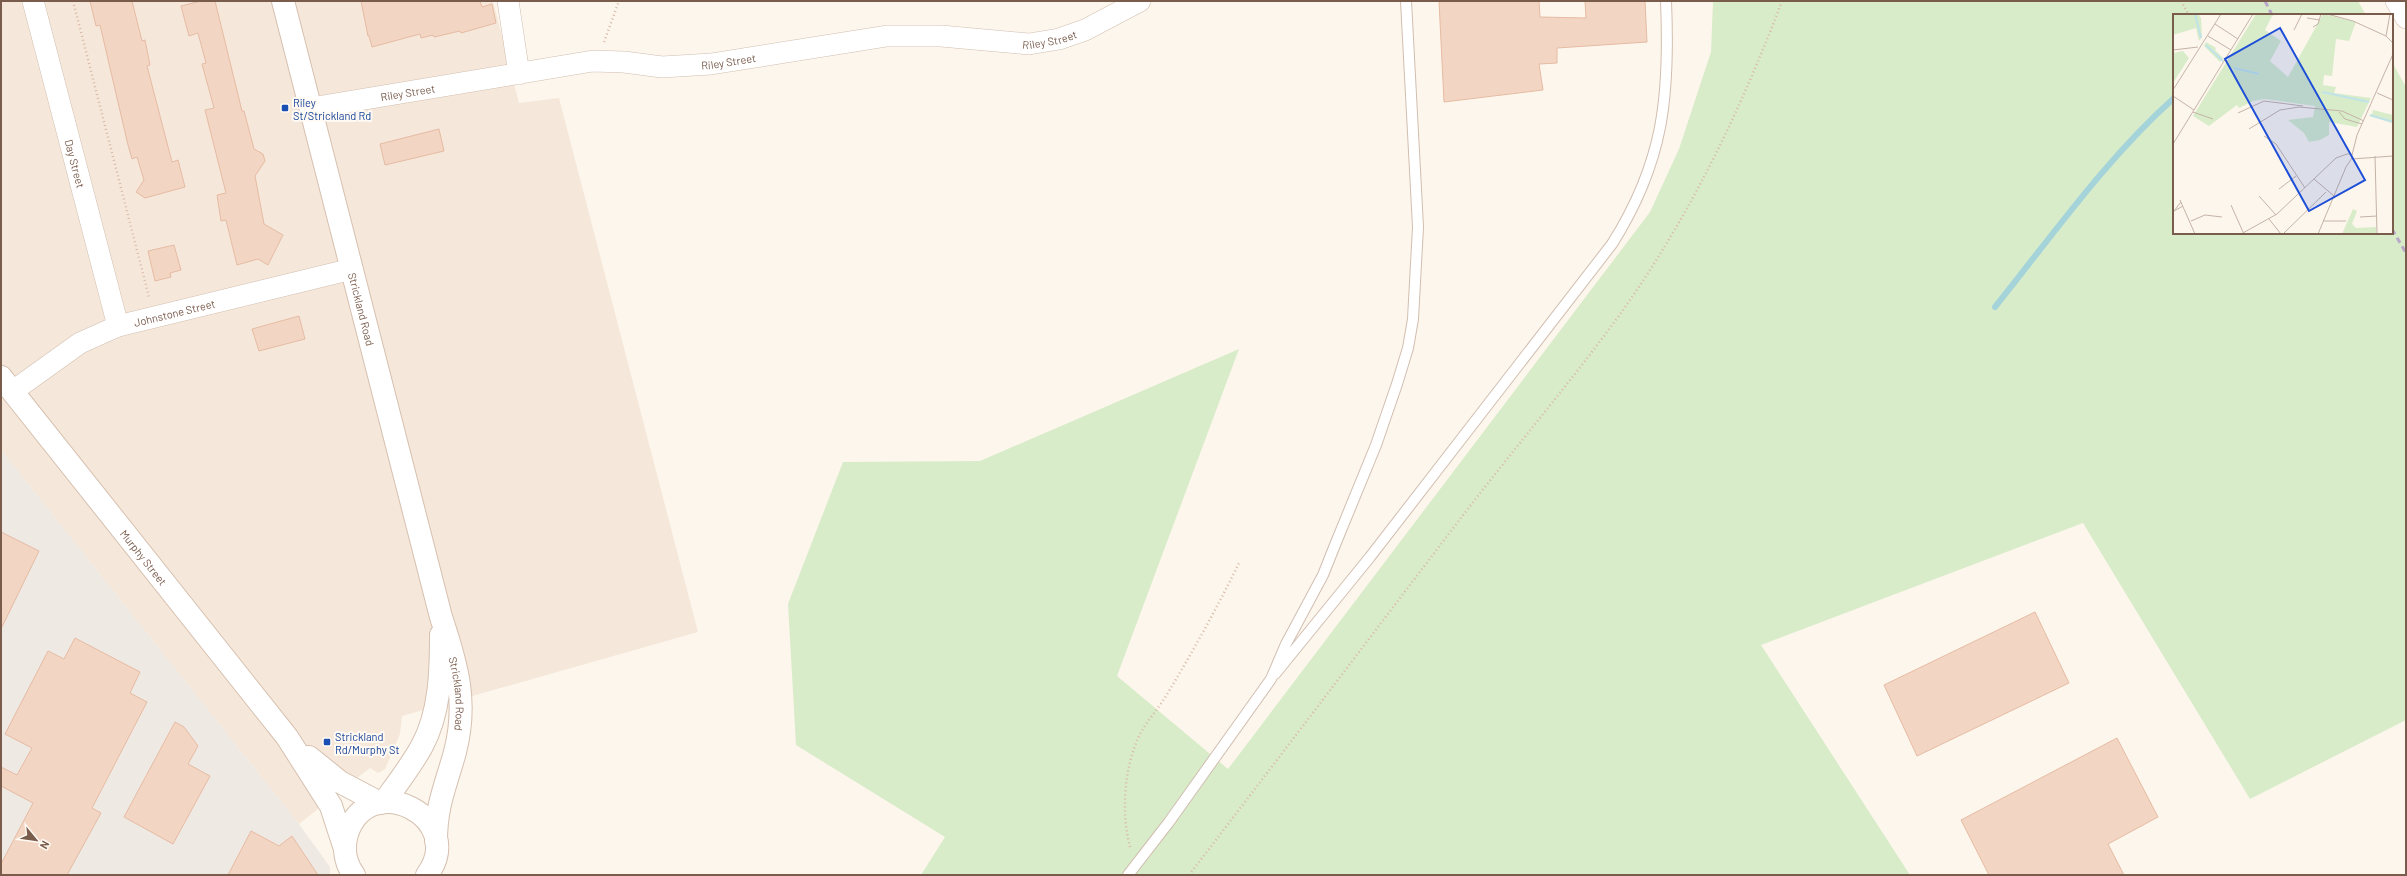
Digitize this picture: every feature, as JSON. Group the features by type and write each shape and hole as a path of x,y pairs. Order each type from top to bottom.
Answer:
{"street":[{"name":"Day Street","path":"33,1 118,326"},
{"name":"Strickland Road","path":"283,1 441,617 459,673 461,708 456,750 438,807 436,845"},
{"path":"508,1 519,74"},
{"name":"Riley Street","path":"311,108 593,61 616,61 662,67 687,66 887,36 941,36 1029,44 1059,39 1085,30 1140,1"},
{"path":"2396,1 2406,18"},
{"name":"Johnstone Street","path":"7,384 80,343 118,326 352,269"},
{"name":"Murphy Street","path":"7,384 287,737 331,806 348,865"},
{"name":"Strickland Road","path":"382,803 416,757 429,731 438,696 441,617"},
{"name":"Murphy Street","path":"287,737 331,776 382,803"},
{"path":"348,865 349,828 354,820 362,812 382,803 402,803 418,811 430,824 443,875"},
{"path":"427,875 434,860 436,845"}],"lane":[{"path":"1271,679 1286,644 1323,575 1343,527 1376,445 1408,348 1413,319 1418,227 1406,1"},
{"path":"1128,875 1271,679 1370,557 1612,244 1624,224 1646,180 1662,121 1668,58 1666,1"}],"path":[{"path":"73,1 150,301"},
{"path":"593,61 601,48 619,1"},
{"path":"1189,875 1633,295 1686,209 1727,132 1762,52 1782,1"},
{"path":"2180,1 2188,14"},
{"path":"1135,867 1125,816 1132,759 1139,736 1166,696 1239,563"}],"shaded area":[{"path":"1,1 493,1 519,103 559,98 698,632 402,716 400,734 385,769 378,773 370,768 299,824 1,450"},
{"path":"1,450 299,824 330,867 330,875 1,875"}],"green space":[{"path":"1713,1 2358,1 2365,14 2173,14 2173,234 2393,234 2393,64 2406,87 2406,720 2250,799 2083,523 1761,645 1910,875 921,875 945,837 796,745 788,604 843,462 980,461 1239,349 1117,676 1228,769 1650,212 1679,149 1711,52"}],"building":[{"path":"90,1 132,1 142,41 145,40 150,65 147,66 172,162 178,160 185,187 145,198 136,192 144,180 137,157 132,159 100,25 96,26"},
{"path":"201,1 215,1 242,111 244,111 254,149 263,154 265,161 255,176 264,224 283,235 268,265 258,259 237,265 226,220 221,221 217,195 226,193 205,110 214,108 202,64 206,63 198,33 189,36 181,6"},
{"path":"361,1 480,1 482,7 492,4 496,23 461,33 460,31 434,37 433,35 421,38 420,34 372,47 368,36"},
{"path":"1439,1 1539,1 1540,17 1586,18 1585,1 1645,1 1647,42 1557,48 1557,63 1539,64 1543,90 1444,102"},
{"path":"439,129 444,151 385,165 380,144"},
{"path":"174,245 181,270 170,273 171,277 155,281 148,251"},
{"path":"299,316 305,339 259,351 252,329"},
{"path":"1,532 39,551 1,629"},
{"path":"2035,612 2069,683 1917,756 1884,685"},
{"path":"75,638 140,672 130,693 147,702 92,808 101,813 67,875 1,875 1,864 33,803 1,786 1,767 17,775 32,748 5,734 48,651 64,659"},
{"path":"175,722 184,727 198,746 188,764 210,776 173,844 124,817"},
{"path":"2117,738 2158,817 2108,844 2124,875 1989,875 1961,820"},
{"path":"251,831 279,846 292,836 318,875 228,875"}],"waterway":[{"path":"1995,307 2080,199 2125,146 2173,99"}],"railway":[{"path":"2265,1 2272,14"},
{"path":"2393,231 2406,253"}],"place":[{"name":"Riley St/Strickland Rd","path":"285,108"},
{"name":"Strickland Rd/Murphy St","path":"327,742"}]}
